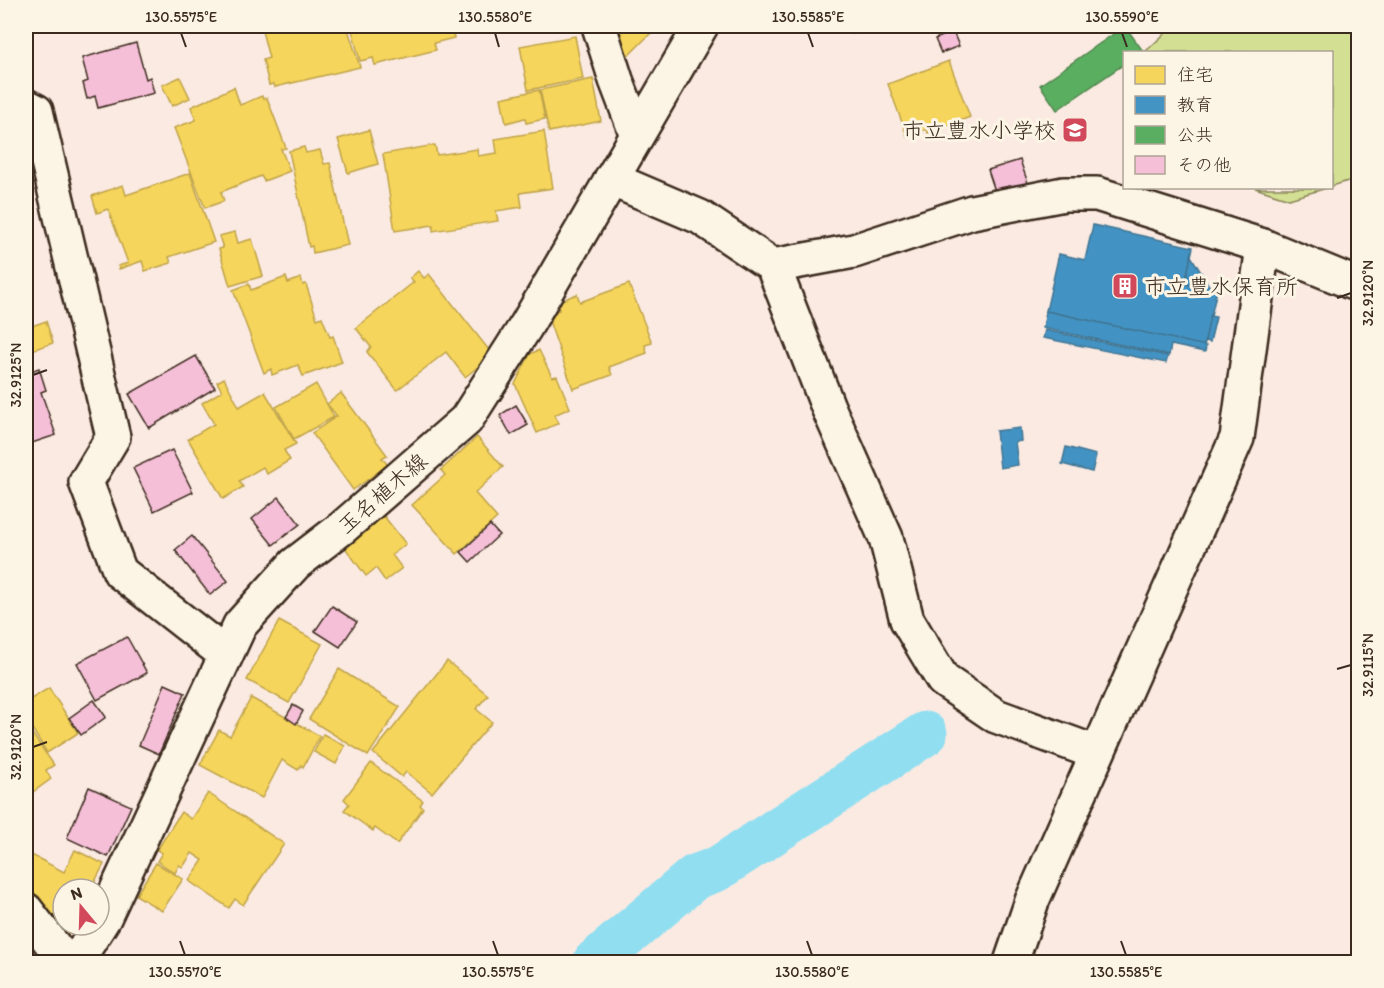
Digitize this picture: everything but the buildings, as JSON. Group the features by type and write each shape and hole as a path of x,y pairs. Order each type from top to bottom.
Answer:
{"street":[{"path":"599,26 637,135"},
{"name":"玉名植木線","path":"76,963 104,918 240,625 295,564 342,528 466,420 489,387 701,26"},
{"path":"26,106 36,111 112,437 86,482 120,572 226,655"},
{"path":"611,179 700,217 773,266 828,406 886,538 907,620 943,680 996,716 1097,753"},
{"path":"773,266 854,251 972,212 1064,194 1097,194 1263,246 1359,285"},
{"path":"1011,963 1032,901 1237,438 1263,246"},
{"path":"26,910 66,963"}],"green space":[{"path":"1173,26 1358,26 1358,178 1333,186 1333,51 1146,51"},
{"path":"1258,189 1324,189 1289,199"}],"waterway":[{"path":"595,962 695,877 717,869 925,734"}],"place":[{"name":"市立豊水小学校","path":"1075,130"},
{"name":"市立豊水保育所","path":"1125,286"}]}
